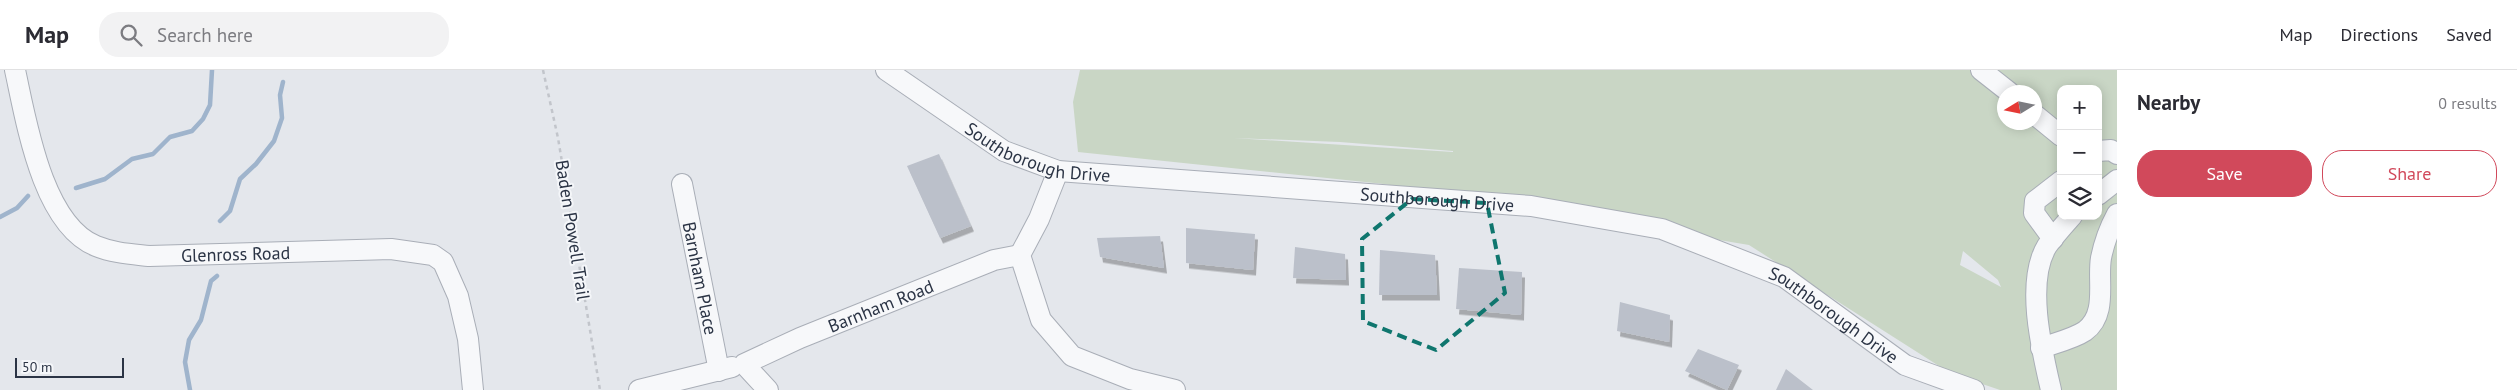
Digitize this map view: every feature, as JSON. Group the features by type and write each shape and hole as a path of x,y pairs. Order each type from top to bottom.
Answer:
{"street":[{"name":"Glenross Road","path":"15,70 29,138 46,186 58,208 81,237 95,246 115,252 149,256 391,249 434,255 442,262 458,296 468,339 473,390"},
{"name":"Southborough Drive","path":"886,70 1004,151 1058,171 1531,206 1662,229 1784,277 1905,365 1974,390"},
{"path":"1981,70 2000,85"},
{"path":"2042,121 2057,133"},
{"path":"2102,151 2111,150 2117,154"},
{"path":"1058,171 1039,219 1020,255 1041,320 1072,356 1130,379 1175,390"},
{"path":"2102,192 2117,180"},
{"name":"Barnham Place","path":"682,184 719,371"},
{"path":"2053,239 2034,213 2035,201 2057,184"},
{"path":"2041,348 2084,332 2092,323 2101,297 2100,268 2102,252 2117,214"},
{"path":"2051,390 2037,325 2037,291 2040,265 2047,247 2069,220"},
{"name":"Barnham Road","path":"639,390 744,364 800,338 994,260 1020,255"},
{"path":"744,364 768,390"}],"path":[{"name":"Baden Powell Trail","path":"543,70 558,138 600,390"}],"highlighted area":[{"path":"1412,199 1487,203 1505,293 1436,350 1363,321 1362,239"}],"green space":[{"path":"1080,70 2117,70 2117,390 2000,390 1950,373 1749,245 1384,184 1078,152 1073,102","holes":["1234,138 1340,142 1453,152","1963,251 1998,280 2001,287 1960,265"]}],"building":[{"path":"939,154 971,226 940,238 907,166"},
{"path":"1186,228 1255,234 1253,270 1186,263"},
{"path":"1160,236 1164,268 1100,257 1097,238"},
{"path":"1295,247 1345,254 1346,280 1293,278"},
{"path":"1380,250 1435,255 1437,295 1379,295"},
{"path":"1459,268 1522,272 1521,315 1456,309"},
{"path":"1620,302 1670,315 1669,342 1617,331"},
{"path":"1698,349 1739,365 1727,390 1685,371"},
{"path":"1786,369 1813,390 1776,390"}],"waterway":[{"path":"76,188 105,179 132,159 153,154 170,137 192,131 203,119 210,105 212,70"},
{"path":"220,221 230,211 240,179 256,164 274,141 282,118 280,95 283,82"},
{"path":"0,217 17,208 28,196"},
{"path":"190,390 185,362 189,340 201,320 211,281 217,276"}]}
